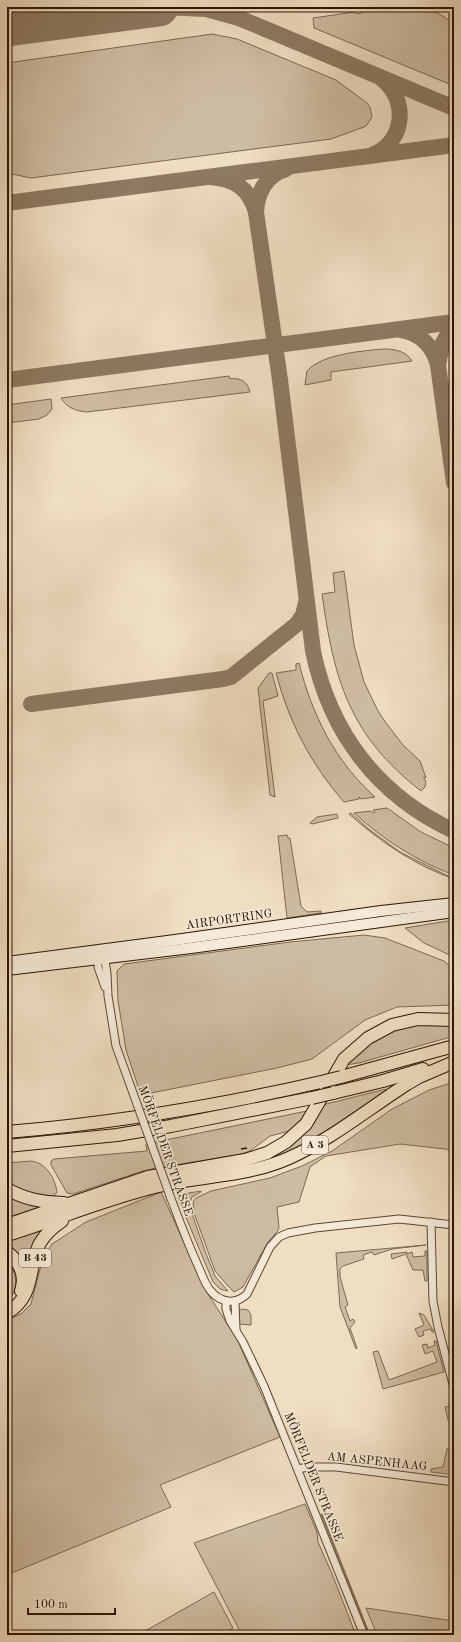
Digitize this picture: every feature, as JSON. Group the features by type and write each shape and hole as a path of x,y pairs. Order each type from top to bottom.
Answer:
{"highway":[{"name":"B 43","path":"7,1235 113,1194 148,1177 239,1161 268,1153 286,1142 306,1124 344,1059 368,1038 392,1025 405,1022 418,1020 454,1020"},
{"path":"7,1132 160,1114 236,1100 321,1082 454,1046"},
{"name":"A 3","path":"7,1146 91,1138 172,1126 312,1098 383,1081 454,1061"},
{"name":"A 3","path":"159,1186 248,1172 288,1158 330,1137 407,1084 454,1061"},
{"name":"B 43","path":"113,1194 159,1186"},
{"name":"B 43","path":"7,1189 22,1197 75,1208"},
{"name":"B 43","path":"7,1225 75,1208"},
{"name":"B 43","path":"7,1313 17,1306 27,1291 35,1255 41,1242 50,1230 75,1208"},
{"name":"B 43","path":"7,1252 20,1267 23,1279 23,1286 18,1297 7,1308"}],"street":[{"name":"AIRPORTRING","path":"7,962 101,956 175,940 454,902"},
{"name":"AIRPORTRING","path":"7,970 101,956 454,912"},
{"name":"MÖRFELDER STRASSE","path":"101,956 98,967 108,996 116,1046 190,1248 206,1283 213,1293 226,1301 226,1309 230,1321 264,1386 364,1635"},
{"path":"226,1301 242,1299 251,1288 273,1242 288,1233 315,1228 392,1219 454,1225"},
{"path":"431,1222 434,1301 438,1327 451,1361 454,1388"},
{"name":"MÖRFELDER STRASSE","path":"235,1301 236,1330"},
{"name":"AM ASPENHAAG","path":"298,1469 308,1467 336,1467 454,1482"}],"shaded area":[{"path":"390,7 407,7 432,11 447,19 454,25 454,86 314,28 313,18 355,12 356,14 362,13 362,11"},
{"path":"212,34 237,39 336,80 367,103 370,107 372,117 364,127 331,139 31,178 7,173 7,63"},
{"path":"383,349 400,351 407,355 412,361 331,372 331,380 305,385 307,371 322,361 343,354"},
{"path":"229,376 230,379 243,381 249,388 250,392 87,412 72,408 61,398"},
{"path":"51,399 52,409 47,415 39,419 7,423 7,405"},
{"path":"344,571 354,645 364,682 378,711 386,723 403,745 420,761 426,778 424,777 426,781 425,787 421,791 397,770 377,749 361,727 349,704 340,679 332,653 322,594 335,592 333,573"},
{"path":"299,663 311,701 327,736 348,768 375,797 361,799 359,797 359,799 344,802 311,757 294,725 276,673 296,670 296,664"},
{"path":"269,673 272,673 278,696 263,701 275,797 270,795 258,688"},
{"path":"387,808 421,832 454,848 454,875 401,849 354,813 371,811 373,813 375,812 373,810"},
{"path":"351,813 370,830 400,852 454,879 425,867 398,852 349,814"},
{"path":"337,814 338,818 312,824 310,823 317,817"},
{"path":"287,835 288,838 290,838 301,906 307,912 321,911 321,913 287,918 278,836"},
{"path":"454,920 454,957 424,943 405,928"},
{"path":"364,935 385,938 444,961 454,970 454,1005 397,1007 365,1020 312,1059 277,1068 141,1095 126,1050 118,1001 117,971 124,964 290,942"},
{"path":"454,1024 454,1036 359,1063 345,1065 351,1057 360,1054 373,1038 407,1025"},
{"path":"454,1082 454,1150 400,1144 326,1156 310,1167 299,1202 277,1207 279,1228 268,1242 243,1287 234,1292 215,1271 194,1213 193,1202 196,1198 211,1191 270,1178 302,1166 332,1151 392,1109 429,1090"},
{"path":"386,1089 387,1092 323,1136 281,1156 250,1166 250,1163 266,1158 322,1105"},
{"path":"307,1111 297,1125 289,1131 270,1136 250,1151 242,1154 169,1165 143,1171 73,1194 67,1193 51,1165 51,1161 54,1159 147,1151 146,1144"},
{"path":"36,1162 45,1168 52,1177 57,1192 52,1198 44,1199 7,1184 7,1163"},
{"path":"201,1191 192,1197 189,1205 215,1276 228,1291 220,1289 213,1282 178,1198 183,1194"},
{"path":"161,1192 206,1291 237,1339 280,1437 160,1485 171,1507 7,1575 7,1320 21,1314 31,1304 43,1258 52,1244 86,1222"},
{"path":"7,1193 48,1205 7,1218"},
{"path":"47,1229 27,1282 7,1249 7,1242"},
{"path":"426,1245 392,1249 374,1255 372,1252 363,1255 364,1259 343,1266 340,1269 340,1277 348,1305 345,1307 350,1321 353,1319 355,1322 350,1328 357,1348 356,1349 340,1307 336,1253"},
{"path":"425,1251 427,1251 427,1281 425,1281 423,1270 413,1270 406,1254 392,1259 391,1254 407,1252 407,1254 412,1252 413,1257 425,1256"},
{"path":"7,1263 14,1272 16,1283 13,1293 7,1303"},
{"path":"242,1309 248,1310 251,1315 251,1325 239,1324 239,1311"},
{"path":"419,1313 424,1315 434,1332 432,1332 431,1329 423,1331 424,1335 419,1337 415,1329 424,1325"},
{"path":"434,1341 436,1341 444,1372 383,1389 373,1352 378,1351 389,1380 437,1362 433,1351 425,1354 422,1345 427,1344 428,1348 435,1345"},
{"path":"450,1406 454,1408 454,1419 448,1420 445,1407"},
{"path":"454,1447 454,1470 448,1474 431,1472 431,1469 443,1467 447,1449"},
{"path":"305,1504 317,1532 318,1542 356,1635 242,1635 194,1543"},
{"path":"322,1514 370,1635 369,1635"},
{"path":"214,1592 233,1628 222,1635 138,1635"},
{"path":"366,1608 454,1621 454,1635 377,1635"}],"taxiway":[{"path":"162,7 206,9 239,18 454,108"},
{"path":"7,28 18,25"},
{"path":"374,154 384,148 392,140 400,120 396,98 391,88 383,80"},
{"path":"7,203 454,145"},
{"path":"256,212 258,198 268,180 286,169"},
{"path":"210,177 227,180 240,186 249,197 256,212 280,380 313,651 321,681 332,709 345,735 361,759 380,780 402,800 427,817 454,831"},
{"path":"7,380 454,322"},
{"path":"454,329 447,336 442,345 438,365 454,483"},
{"path":"401,330 420,337 433,352 438,365"},
{"path":"31,704 231,677 297,624 303,615 306,603"}],"runway":[{"path":"7,27 159,7"}],"railway":[{"path":"241,1149 247,1148"}]}
